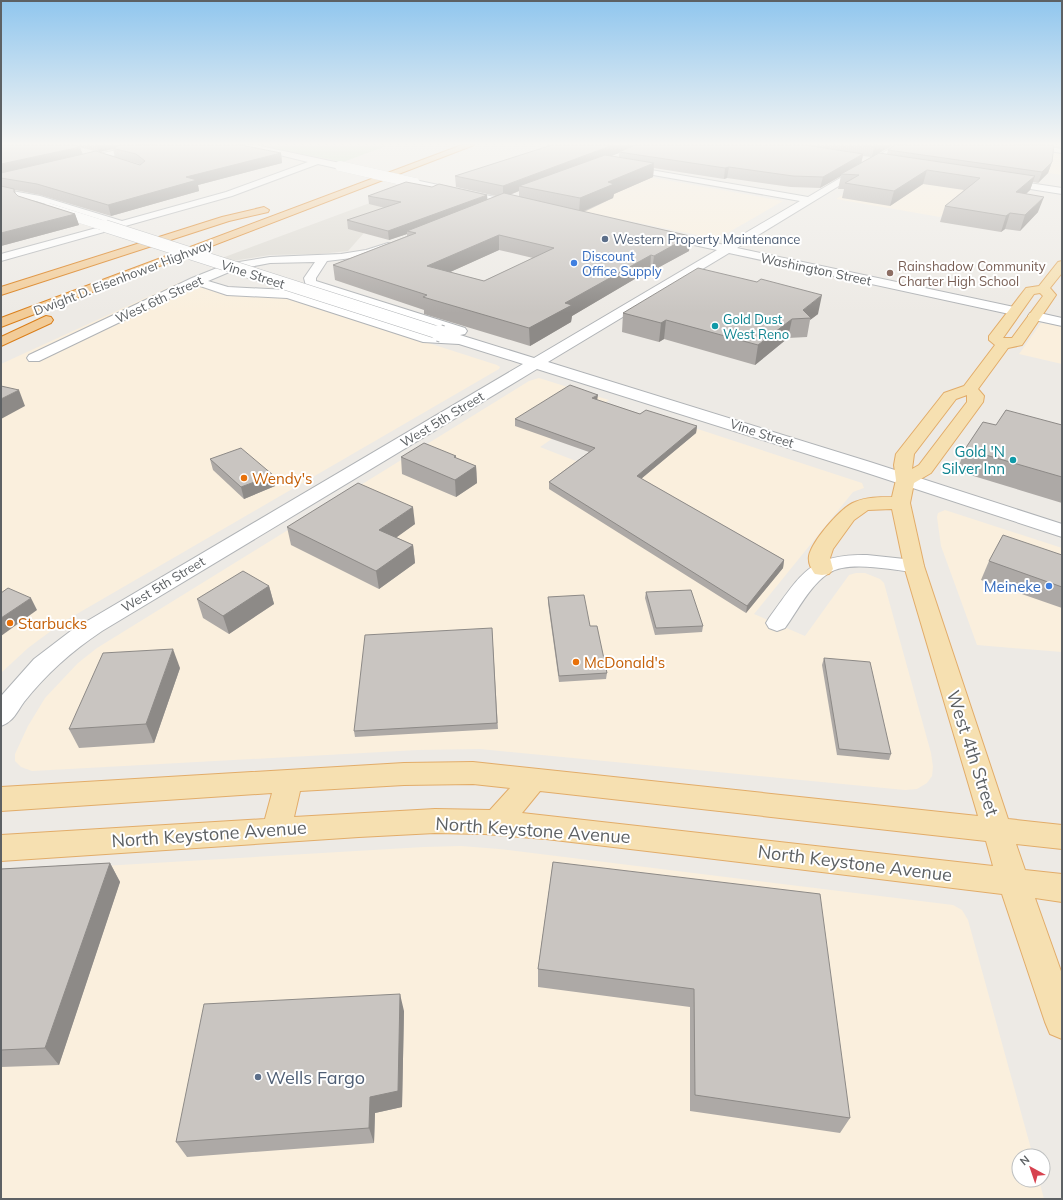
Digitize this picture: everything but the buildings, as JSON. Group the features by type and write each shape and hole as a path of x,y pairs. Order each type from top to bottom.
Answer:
{"highway":[{"name":"Dwight D. Eisenhower Highway","path":"1,324 306,201"},
{"name":"Dwight D. Eisenhower Highway","path":"98,272 310,201"},
{"path":"1,291 226,219 284,210"},
{"path":"1,342 59,314 255,232 284,210"}],"main road":[{"path":"1043,290 1050,295 1017,342 1002,344 996,340 996,336 1030,292 1043,290 1062,265"},
{"path":"905,480 925,469 975,402 976,396 970,389 1002,344"},
{"name":"West 4th Street","path":"970,389 950,396 905,454 903,465 905,480 900,503 914,566 1013,881 1062,1022"},
{"path":"822,569 819,562 820,554 826,542 857,507 868,504 900,503"},
{"path":"1,799 443,773 534,779 1062,837"},
{"path":"497,823 534,779"},
{"path":"277,829 290,781"},
{"name":"North Keystone Avenue","path":"1,848 277,829 435,821 497,823 546,827 1062,888"}],"street":[{"name":"Vine Street","path":"7,201 22,204 535,363 1062,531"},
{"name":"Vine Street","path":"17,201 22,204"},
{"name":"Vine Street","path":"47,201 122,224"},
{"path":"1,258 202,201"},
{"path":"500,201 528,207"},
{"name":"West 5th Street","path":"1,716 25,682 41,665 58,651 94,626 807,201"},
{"path":"485,209 504,202"},
{"path":"39,212 97,232"},
{"name":"Washington Street","path":"653,234 1014,311"},
{"name":"West 6th Street","path":"34,358 196,281 231,267 249,262 280,259 322,259 361,254 398,242"},
{"path":"322,259 310,278 310,283 452,327 459,330 462,334 460,340"},
{"name":"Vine Street","path":"196,281 227,291 288,294 428,339 460,340"},
{"path":"1035,316 1062,322"},
{"path":"777,623 814,576 822,569 842,562 914,566"}],"shaded area":[{"path":"375,201 397,201 379,216 348,251 319,254 270,255 232,261 222,258"},
{"path":"532,201 783,201 717,239"},
{"path":"848,201 960,201 940,217"},
{"path":"182,281 285,297 500,367 499,369 63,622 28,648 1,673 1,364"},
{"path":"1041,323 1062,326 1062,364 1019,354"},
{"path":"539,378 609,400 540,447 581,463 649,413 862,483 864,488 853,492 754,614 805,636 849,575 865,573 880,579 884,583 931,753 933,767 932,776 927,783 917,789 905,790 480,749 418,750 32,771 21,767 15,761 15,754 28,726 45,698 78,663 97,648 529,381"},
{"path":"945,510 1062,548 1062,652 977,645 941,546 937,517 938,513"},
{"path":"461,846 499,849 953,905 962,910 968,920 1031,1148 1011,1148 1011,1188 1041,1188 1044,1199 1,1199 1,872"}],"place":[{"name":"Western Property Maintenance","path":"605,239"},
{"name":"Discount Office Supply","path":"574,263"},
{"name":"Rainshadow Community Charter High School","path":"890,273"},
{"name":"Gold Dust West Reno","path":"715,326"},
{"name":"Gold 'N Silver Inn","path":"1013,460"},
{"name":"Wendy's","path":"244,478"},
{"name":"Meineke","path":"1049,586"},
{"name":"Starbucks","path":"10,623"},
{"name":"McDonald's","path":"576,662"},
{"name":"Wells Fargo","path":"258,1077"}]}
